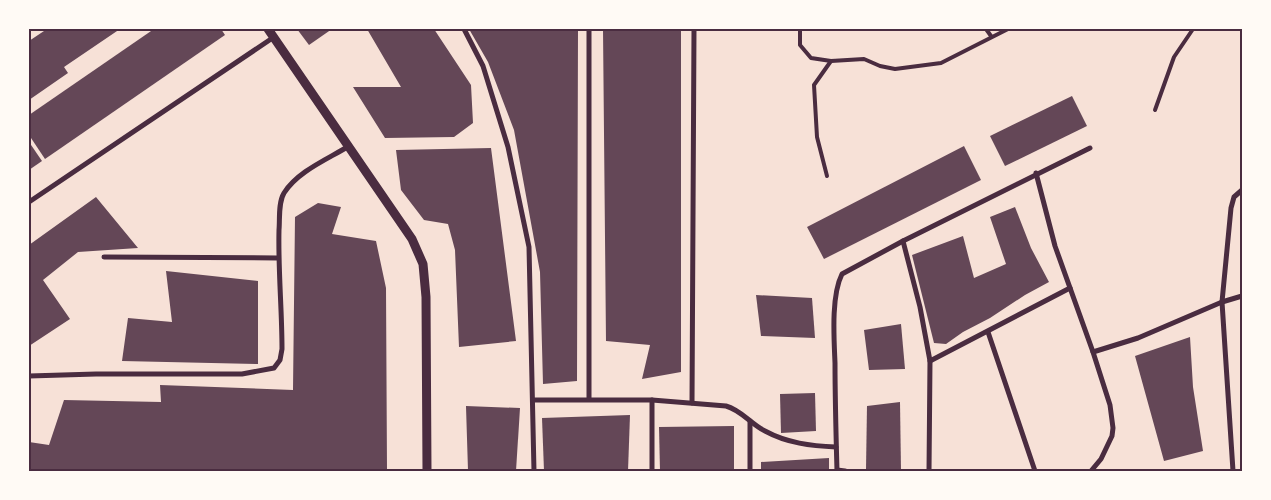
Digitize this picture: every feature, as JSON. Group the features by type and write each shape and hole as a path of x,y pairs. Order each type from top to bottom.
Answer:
{"street":[{"path":"268,29 401,221 421,256 426,297 427,471"},
{"path":"464,29 483,66 508,147 529,247 534,471"},
{"path":"589,29 589,399"},
{"path":"692,403 694,29"},
{"path":"29,202 274,37"},
{"path":"29,376 242,374 274,368 280,360 282,349 278,258 280,214 284,193 292,183 307,171 349,146"},
{"path":"845,471 837,471 834,334 838,283 842,274 1036,173 1090,148"},
{"path":"1036,173 1055,246 1110,405 1113,428 1112,436 1101,459 1091,471"},
{"path":"1233,471 1222,302 1230,208 1234,197 1242,190"},
{"path":"903,241 920,307 930,362 929,471"},
{"path":"104,257 278,258"},
{"path":"930,362 1070,288"},
{"path":"1093,352 1138,338 1222,302 1242,296"},
{"path":"988,332 1035,471"},
{"path":"533,400 652,400 728,406 750,422 784,440 816,446 836,447"},
{"path":"652,400 652,471"},
{"path":"750,422 750,471"}],"lane":[{"path":"800,29 800,45 810,58 831,61 864,59 880,66 895,69 941,63 1008,29"},
{"path":"986,29 992,36"},
{"path":"1155,110 1174,57 1193,29"},
{"path":"827,176 817,137 814,85 831,61"}],"building":[{"path":"47,29 120,29 64,67 68,73 29,100 29,41"},
{"path":"154,29 221,29 225,35 45,159 29,135 29,115"},
{"path":"297,29 332,29 309,45"},
{"path":"367,29 434,29 471,85 473,123 454,137 385,138 353,87 401,87"},
{"path":"469,29 578,29 577,381 543,384 540,272 514,130 488,62"},
{"path":"603,29 681,29 681,372 642,379 650,345 606,341"},
{"path":"1072,96 1087,126 1005,166 990,136"},
{"path":"29,142 42,161 29,170"},
{"path":"964,146 981,180 824,259 807,227"},
{"path":"491,148 516,341 459,347 455,250 448,224 424,220 401,190 396,150"},
{"path":"96,197 138,248 78,252 43,280 70,319 29,346 29,245"},
{"path":"318,203 341,207 332,234 376,241 386,288 387,471 29,471 29,442 49,445 64,400 161,402 160,385 293,390 295,217"},
{"path":"1015,207 1031,248 1049,282 963,332 946,344 934,343 912,255 963,236 974,278 1006,264 990,217"},
{"path":"166,271 258,281 258,364 122,361 128,318 172,322"},
{"path":"756,295 812,298 815,338 761,336"},
{"path":"901,324 905,369 869,370 864,330"},
{"path":"1190,337 1193,387 1203,451 1164,461 1135,356"},
{"path":"815,393 816,431 781,433 780,394"},
{"path":"900,402 901,471 866,469 867,406"},
{"path":"466,406 520,408 516,471 468,471"},
{"path":"630,415 628,471 544,471 542,418"},
{"path":"734,426 734,471 660,471 659,427"},
{"path":"829,458 829,471 761,471 761,462"}]}
